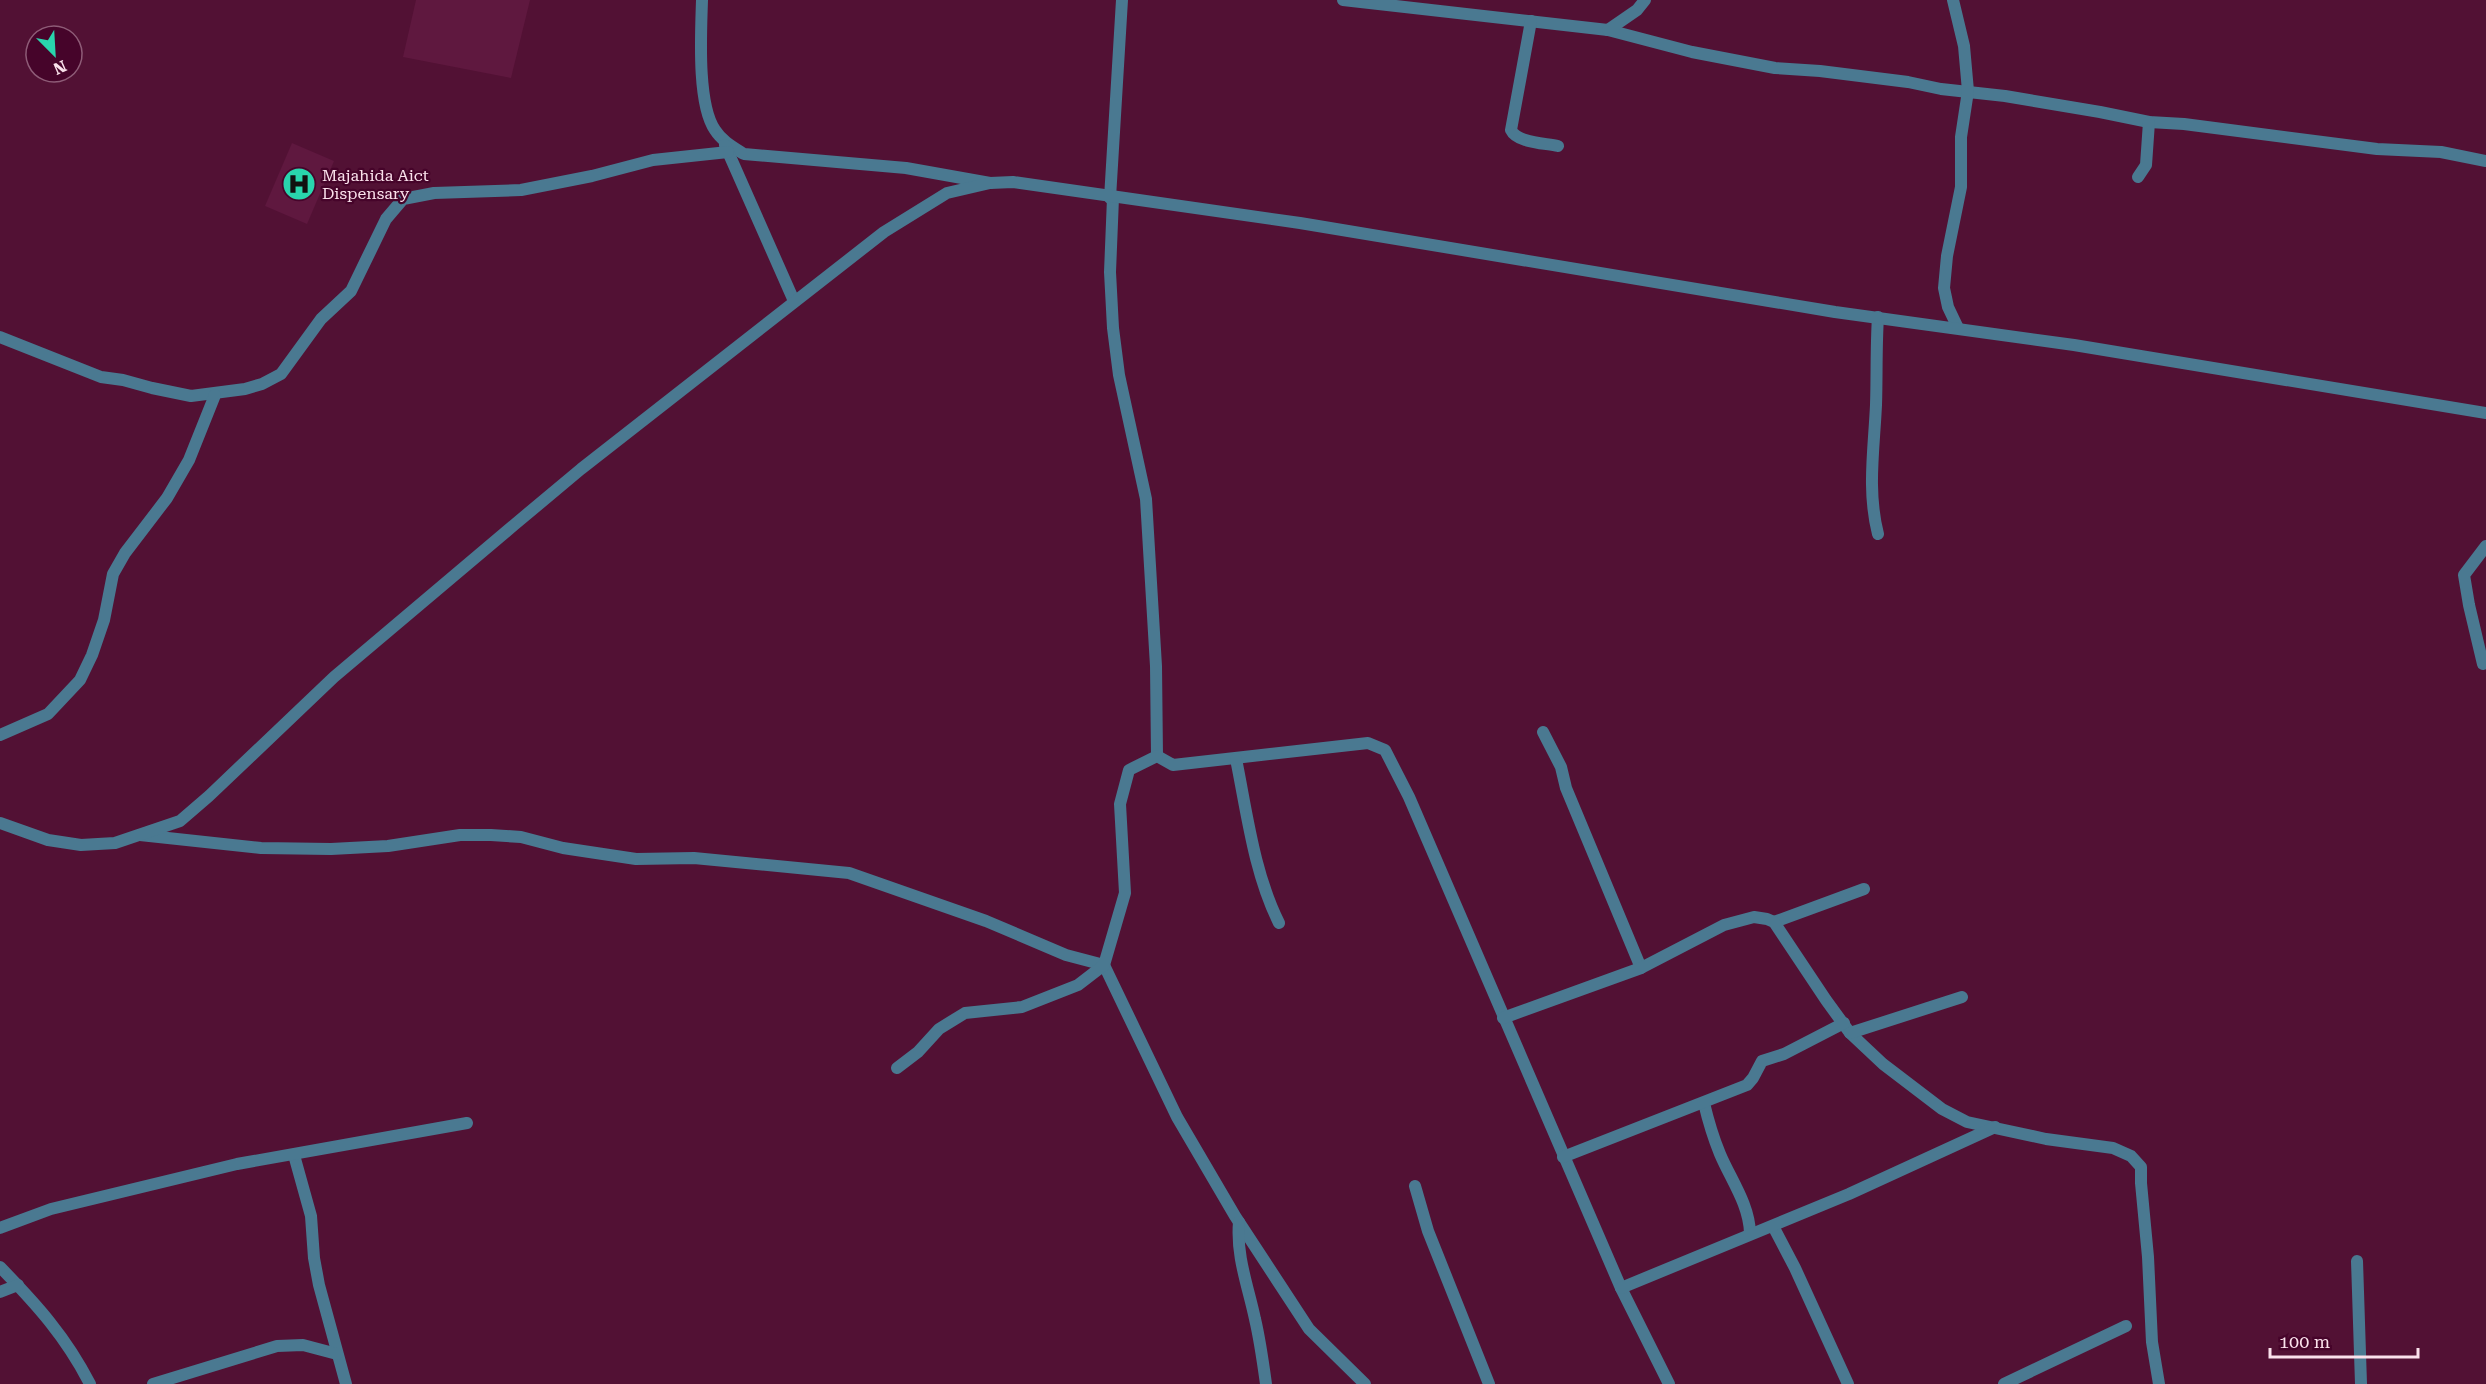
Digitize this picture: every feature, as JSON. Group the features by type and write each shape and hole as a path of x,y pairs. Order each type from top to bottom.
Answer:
{"street":[{"path":"702,0 701,41 706,111 726,147 794,302"},
{"path":"1122,0 1111,198 1110,272 1113,328 1119,375 1146,499 1155,655 1157,756"},
{"path":"1343,0 1608,30 1692,52 1775,68 1820,71 1968,91 2149,122 2184,124 2377,149 2441,152 2486,161"},
{"path":"1608,30 1637,10 1645,0"},
{"path":"1953,0 1964,46 1968,91 1961,137 1961,187 1947,256 1944,288 1948,307 1958,328"},
{"path":"1531,21 1511,130 1520,138 1558,146"},
{"path":"2138,177 2146,165 2149,122"},
{"path":"0,337 101,377 191,396 215,395 262,384 281,374 321,319 351,291 386,219 403,199 434,193 521,190 592,176 653,160 726,147 758,157 906,168 990,183"},
{"path":"0,823 48,840 81,844 115,843 180,821 209,796 282,724 343,670 581,469 884,232 947,193 990,183 1014,182 1111,198 1300,223 1878,317 2267,375 2486,413"},
{"path":"1878,317 1871,483 1878,534"},
{"path":"0,735 48,714 80,680 92,655 104,620 113,574 125,553 167,498 189,460 215,395"},
{"path":"2483,664 2464,574 2486,546"},
{"path":"1543,732 1561,767 1566,788 1641,968"},
{"path":"1157,756 1173,765 1368,743 1385,750 1409,797 1621,1288 1669,1384"},
{"path":"897,1068 918,1052 939,1029 965,1013 1022,1007 1078,985 1104,965 1125,893 1120,804 1129,770 1157,756"},
{"path":"1236,759 1255,855 1270,906 1279,923"},
{"path":"140,835 261,848 320,849 388,846 460,835 491,835 521,837 563,848 636,859 694,858 849,873 986,921 1066,955 1104,965 1178,1117 1239,1222 1309,1329 1365,1384"},
{"path":"1774,922 1864,889"},
{"path":"1503,1018 1641,968 1724,925 1754,917 1774,922 1847,1028 1883,1064 1942,1109 1967,1122 2046,1139 2113,1148 2132,1156 2141,1167 2152,1342 2159,1384"},
{"path":"1563,1157 1746,1085 1753,1078 1762,1061 1847,1028 1962,996"},
{"path":"1704,1103 1721,1156 1739,1188 1740,1198 1750,1219 1750,1233"},
{"path":"0,1228 51,1209 228,1166 467,1123"},
{"path":"1621,1288 1750,1233 1773,1226 1995,1127"},
{"path":"294,1155 311,1216 314,1258 346,1384"},
{"path":"1415,1186 1428,1231 1489,1384"},
{"path":"1239,1222 1240,1261 1256,1320 1266,1384"},
{"path":"1773,1226 1796,1268 1848,1384"},
{"path":"2357,1261 2361,1384"},
{"path":"0,1267 41,1309 67,1342 90,1384"},
{"path":"0,1292 18,1285"},
{"path":"2004,1384 2126,1326"},
{"path":"153,1384 277,1346 303,1345 337,1354"}],"shaded area":[{"path":"416,0 530,0 511,78 403,57"},
{"name":"Majahida Aict Dispensary","path":"292,143 334,161 307,224 265,206"}],"place":[{"name":"Majahida Aict Dispensary","path":"299,184"}]}
